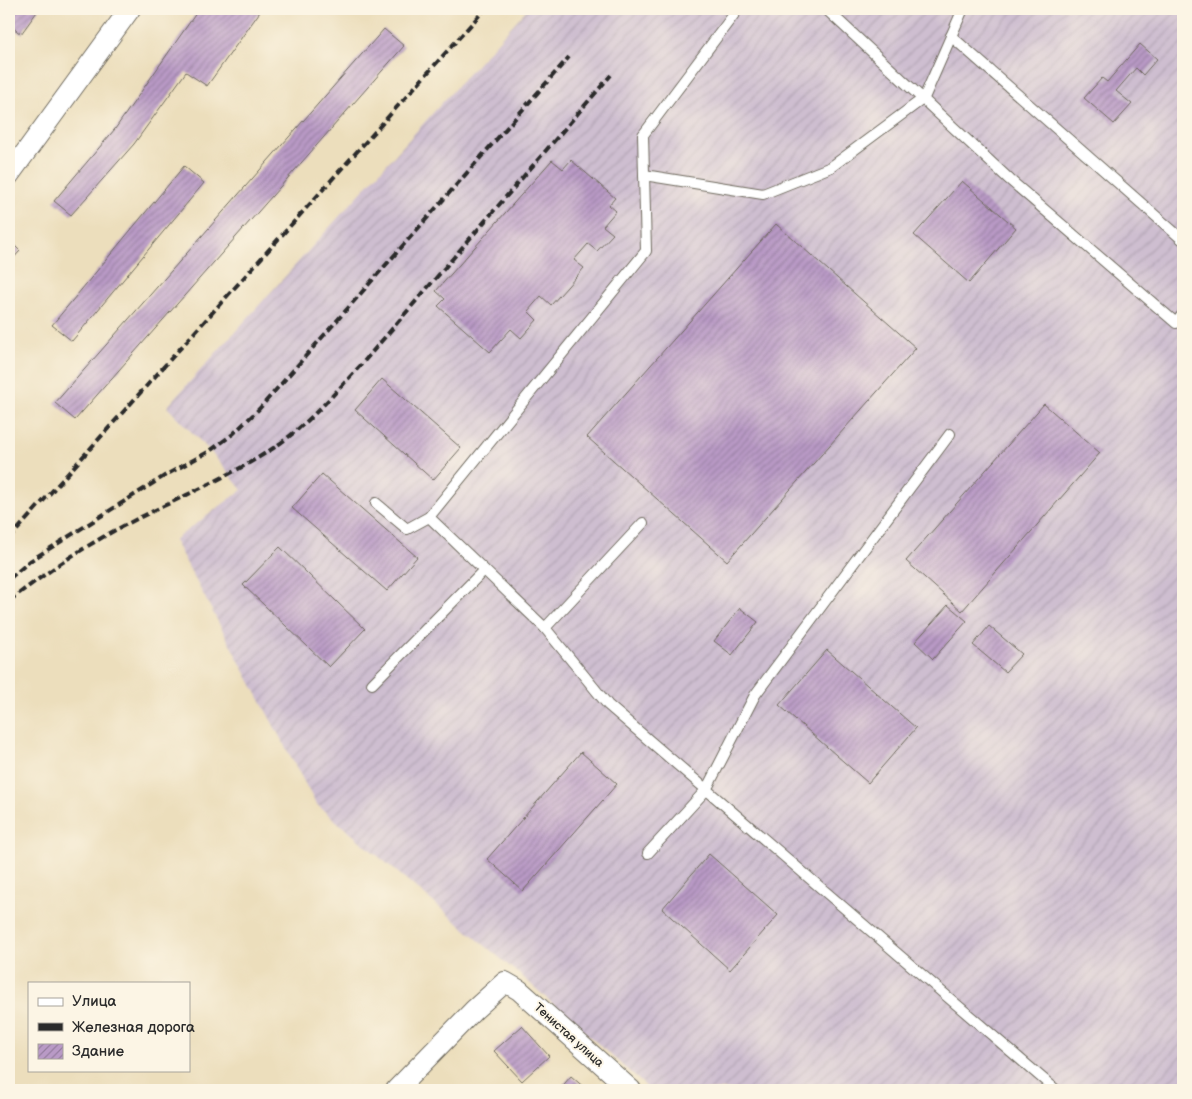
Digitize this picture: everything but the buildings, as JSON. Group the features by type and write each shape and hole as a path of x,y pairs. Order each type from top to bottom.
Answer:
{"street":[{"path":"9,175 130,9"},
{"name":"Тенистая улица","path":"396,1090 474,1010 505,982 519,990 631,1090"}],"lane":[{"path":"376,503 407,529 429,517 646,251 643,135 738,9"},
{"path":"826,9 924,98 1010,180 1176,323 1183,314"},
{"path":"644,175 763,194 831,167 924,98 963,9"},
{"path":"951,36 1183,240"},
{"path":"648,853 706,790 755,695 950,434"},
{"path":"429,517 545,628 608,705 1056,1090"},
{"path":"545,628 643,522"},
{"path":"372,684 484,570"}],"shaded area":[{"path":"527,9 1183,9 1183,1090 650,1090 525,979 316,804 174,540 242,490 210,451 167,407"}],"railway":[{"path":"9,539 485,9"},
{"path":"9,579 30,561 166,475 210,451 233,434 259,409 569,57"},
{"path":"9,601 55,567 91,544 124,525 233,472 275,447 298,429 320,409 360,366 611,75"}]}
